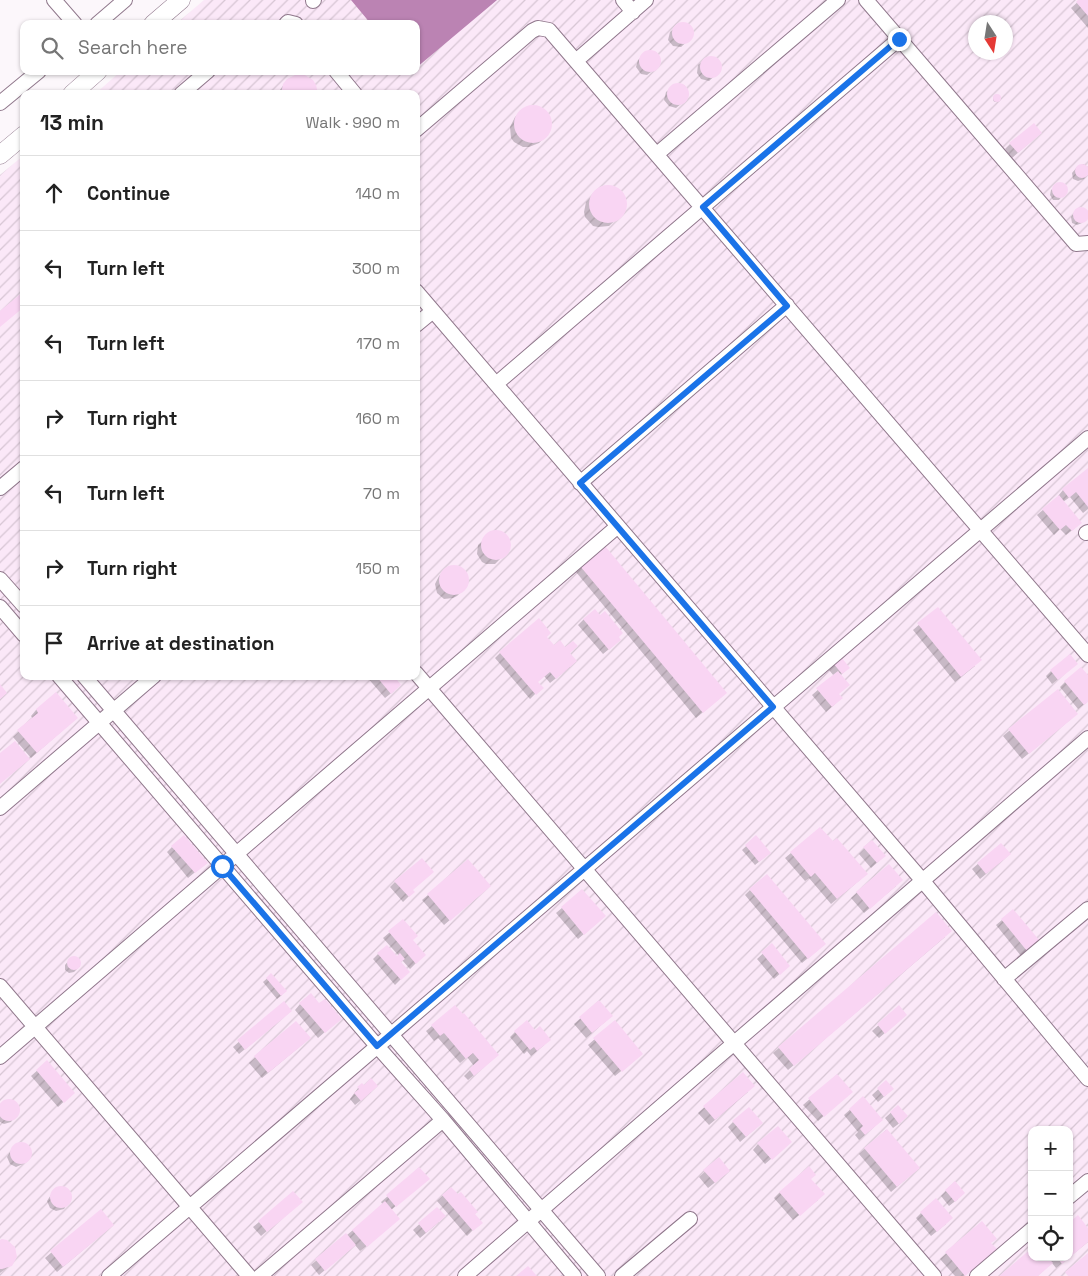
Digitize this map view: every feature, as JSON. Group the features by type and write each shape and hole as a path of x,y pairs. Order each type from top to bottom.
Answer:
{"main road":[{"path":"158,20 181,0"},
{"path":"77,90 93,75"},
{"path":"0,156 20,138"}],"street":[{"path":"54,0 72,20"},
{"path":"102,20 126,0"},
{"path":"623,0 633,12"},
{"path":"577,60 646,0"},
{"path":"657,154 838,0"},
{"path":"866,0 1076,244 1088,243"},
{"path":"420,127 532,30 544,28 554,34 1088,655"},
{"path":"496,384 899,39"},
{"path":"0,103 34,75"},
{"path":"186,90 203,75"},
{"path":"339,75 352,90"},
{"path":"420,296 922,880 1088,1079"},
{"path":"580,483 787,306"},
{"path":"420,322 433,311"},
{"path":"109,1276 1088,438"},
{"path":"0,488 20,471"},
{"path":"0,1057 618,526"},
{"path":"3,588 20,603"},
{"path":"0,607 20,630"},
{"path":"420,678 934,1276"},
{"path":"63,680 377,1046 443,1120 574,1276"},
{"path":"87,680 598,1276"},
{"path":"0,808 149,680"},
{"path":"465,1276 1088,738"},
{"path":"1004,979 1088,909"},
{"path":"0,986 249,1276"},
{"path":"260,1276 443,1120"},
{"path":"1073,1194 1088,1181"},
{"path":"622,1276 690,1219"},
{"path":"977,1276 1028,1232"}],"shaded area":[{"path":"204,0 1088,0 1088,1276 0,1276 0,175 20,158 20,680 420,680 420,90 100,90 116,75 420,75 420,20 181,20"},
{"path":"351,0 497,0 420,65 420,20 368,20"}],"building":[{"path":"1078,0 1088,0 1088,16 1076,2"},
{"path":"683,22 691,25 694,33 691,41 683,44 675,41 672,33 675,25"},
{"path":"650,50 658,53 661,61 658,69 650,72 642,69 639,61 642,53"},
{"path":"707,56 715,56 722,63 722,71 715,78 707,78 700,71 700,63"},
{"path":"295,75 305,75 313,80 317,90 282,90 287,79"},
{"path":"678,83 686,86 689,94 686,102 678,105 670,102 667,94 670,86"},
{"path":"997,94 1001,98 997,102 993,98"},
{"path":"533,105 546,111 552,124 546,137 533,143 520,137 514,124 520,111"},
{"path":"1034,123 1042,133 1018,153 1009,143"},
{"path":"1079,164 1085,164 1089,171 1085,178 1079,178 1075,174 1075,168"},
{"path":"1060,182 1068,190 1060,198 1052,190"},
{"path":"608,185 621,191 627,204 621,217 608,223 595,217 589,204 595,191"},
{"path":"1081,207 1089,215 1081,223 1073,215"},
{"path":"20,294 20,310 0,327 0,311"},
{"path":"1088,468 1088,507 1076,492 1069,498 1062,489"},
{"path":"1059,495 1082,523 1072,531 1066,525 1060,530 1042,509"},
{"path":"496,530 506,535 511,545 506,555 496,560 486,555 481,545 486,535"},
{"path":"605,546 727,693 703,713 580,566"},
{"path":"454,565 464,570 469,580 464,590 454,595 444,590 439,580 444,570"},
{"path":"938,607 982,660 961,677 917,623"},
{"path":"595,609 600,615 605,611 623,633 619,637 621,640 609,650 583,619"},
{"path":"539,618 551,633 547,637 554,645 560,640 565,647 573,641 578,646 570,653 577,661 556,679 550,672 538,682 544,688 536,695 499,652"},
{"path":"1070,654 1078,664 1058,680 1050,670"},
{"path":"841,657 850,668 842,674 833,663"},
{"path":"1081,667 1088,675 1088,702 1084,705 1064,681"},
{"path":"838,671 850,685 839,694 843,698 832,707 816,688"},
{"path":"379,680 397,680 401,685 391,694"},
{"path":"0,684 7,693 0,699"},
{"path":"1058,689 1078,714 1029,754 1008,729"},
{"path":"56,692 78,718 37,753 17,730 38,713 36,709"},
{"path":"15,741 30,759 0,784 0,753"},
{"path":"820,827 833,841 837,838 868,874 837,899 815,873 811,877 790,852"},
{"path":"184,835 208,863 195,873 171,846"},
{"path":"756,835 771,853 759,862 745,845"},
{"path":"872,840 886,856 877,863 863,847"},
{"path":"1001,843 1011,854 986,874 977,863"},
{"path":"422,858 434,872 413,890 415,892 409,897 394,881"},
{"path":"468,859 491,886 450,921 427,894"},
{"path":"889,864 903,880 870,909 856,892"},
{"path":"767,874 826,944 808,959 749,889"},
{"path":"582,889 606,916 584,935 561,907"},
{"path":"1013,909 1040,941 1027,951 1001,919"},
{"path":"936,912 952,931 794,1066 778,1047"},
{"path":"403,919 418,936 413,940 426,955 416,964 388,931"},
{"path":"772,943 790,966 780,975 761,952"},
{"path":"387,945 397,956 400,953 405,959 401,962 410,972 401,980 377,953"},
{"path":"74,956 79,958 81,963 79,968 74,970 69,968 67,963 69,958"},
{"path":"271,973 287,991 281,996 266,978"},
{"path":"311,993 319,1003 325,999 342,1019 325,1033 299,1003"},
{"path":"599,1000 613,1016 592,1033 579,1017"},
{"path":"284,1001 292,1011 245,1050 237,1040"},
{"path":"455,1005 499,1055 474,1076 469,1069 479,1060 473,1053 466,1059 444,1033 440,1036 431,1025"},
{"path":"899,1005 907,1015 885,1034 877,1024"},
{"path":"527,1020 535,1030 540,1026 551,1040 537,1051 534,1047 530,1050 514,1031"},
{"path":"615,1020 643,1054 622,1072 593,1038"},
{"path":"296,1021 311,1038 268,1073 254,1056"},
{"path":"47,1060 75,1093 64,1103 36,1070"},
{"path":"743,1072 755,1086 715,1120 703,1106"},
{"path":"837,1074 853,1092 824,1117 808,1098"},
{"path":"371,1078 378,1086 361,1101 354,1093 359,1089 357,1087 362,1083 364,1085"},
{"path":"886,1080 894,1089 884,1097 877,1088"},
{"path":"863,1096 883,1120 865,1135 860,1129 863,1126 849,1109"},
{"path":"9,1099 17,1102 20,1110 17,1118 9,1121 1,1118 -1,1106 1,1102"},
{"path":"898,1105 908,1116 899,1124 890,1112"},
{"path":"749,1107 763,1123 746,1137 732,1121"},
{"path":"778,1126 792,1142 772,1160 757,1143"},
{"path":"887,1129 920,1168 897,1187 864,1148"},
{"path":"21,1142 29,1145 32,1153 29,1161 21,1164 13,1161 10,1153 13,1145"},
{"path":"719,1157 730,1171 715,1183 703,1170"},
{"path":"809,1166 816,1175 811,1179 825,1194 800,1216 779,1192"},
{"path":"419,1167 430,1179 396,1207 386,1195"},
{"path":"955,1181 965,1193 955,1202 945,1190"},
{"path":"61,1186 69,1189 72,1197 69,1205 61,1208 53,1205 50,1197 53,1189"},
{"path":"451,1187 458,1194 461,1192 478,1212 475,1214 483,1223 473,1231 442,1195"},
{"path":"293,1191 303,1202 267,1232 258,1221"},
{"path":"936,1198 953,1218 937,1232 920,1212"},
{"path":"385,1201 400,1219 367,1247 352,1230"},
{"path":"437,1207 446,1216 426,1233 418,1223"},
{"path":"101,1209 114,1225 63,1267 50,1251"},
{"path":"1078,1215 1088,1228 1088,1242 1073,1255 1073,1219"},
{"path":"982,1221 997,1239 991,1243 997,1249 965,1276 945,1252"},
{"path":"346,1233 356,1245 325,1271 315,1259"},
{"path":"0,1240 7,1240 15,1247 17,1257 12,1266 0,1269"},
{"path":"1028,1251 1028,1261 1051,1261 1053,1263 1038,1276 999,1276"},
{"path":"1088,1253 1088,1276 1068,1276 1065,1272"},
{"path":"528,1266 537,1276 516,1276"}],"route":[{"path":"222,866 377,1046 773,707 580,483 787,306 703,207 899,39"}]}
